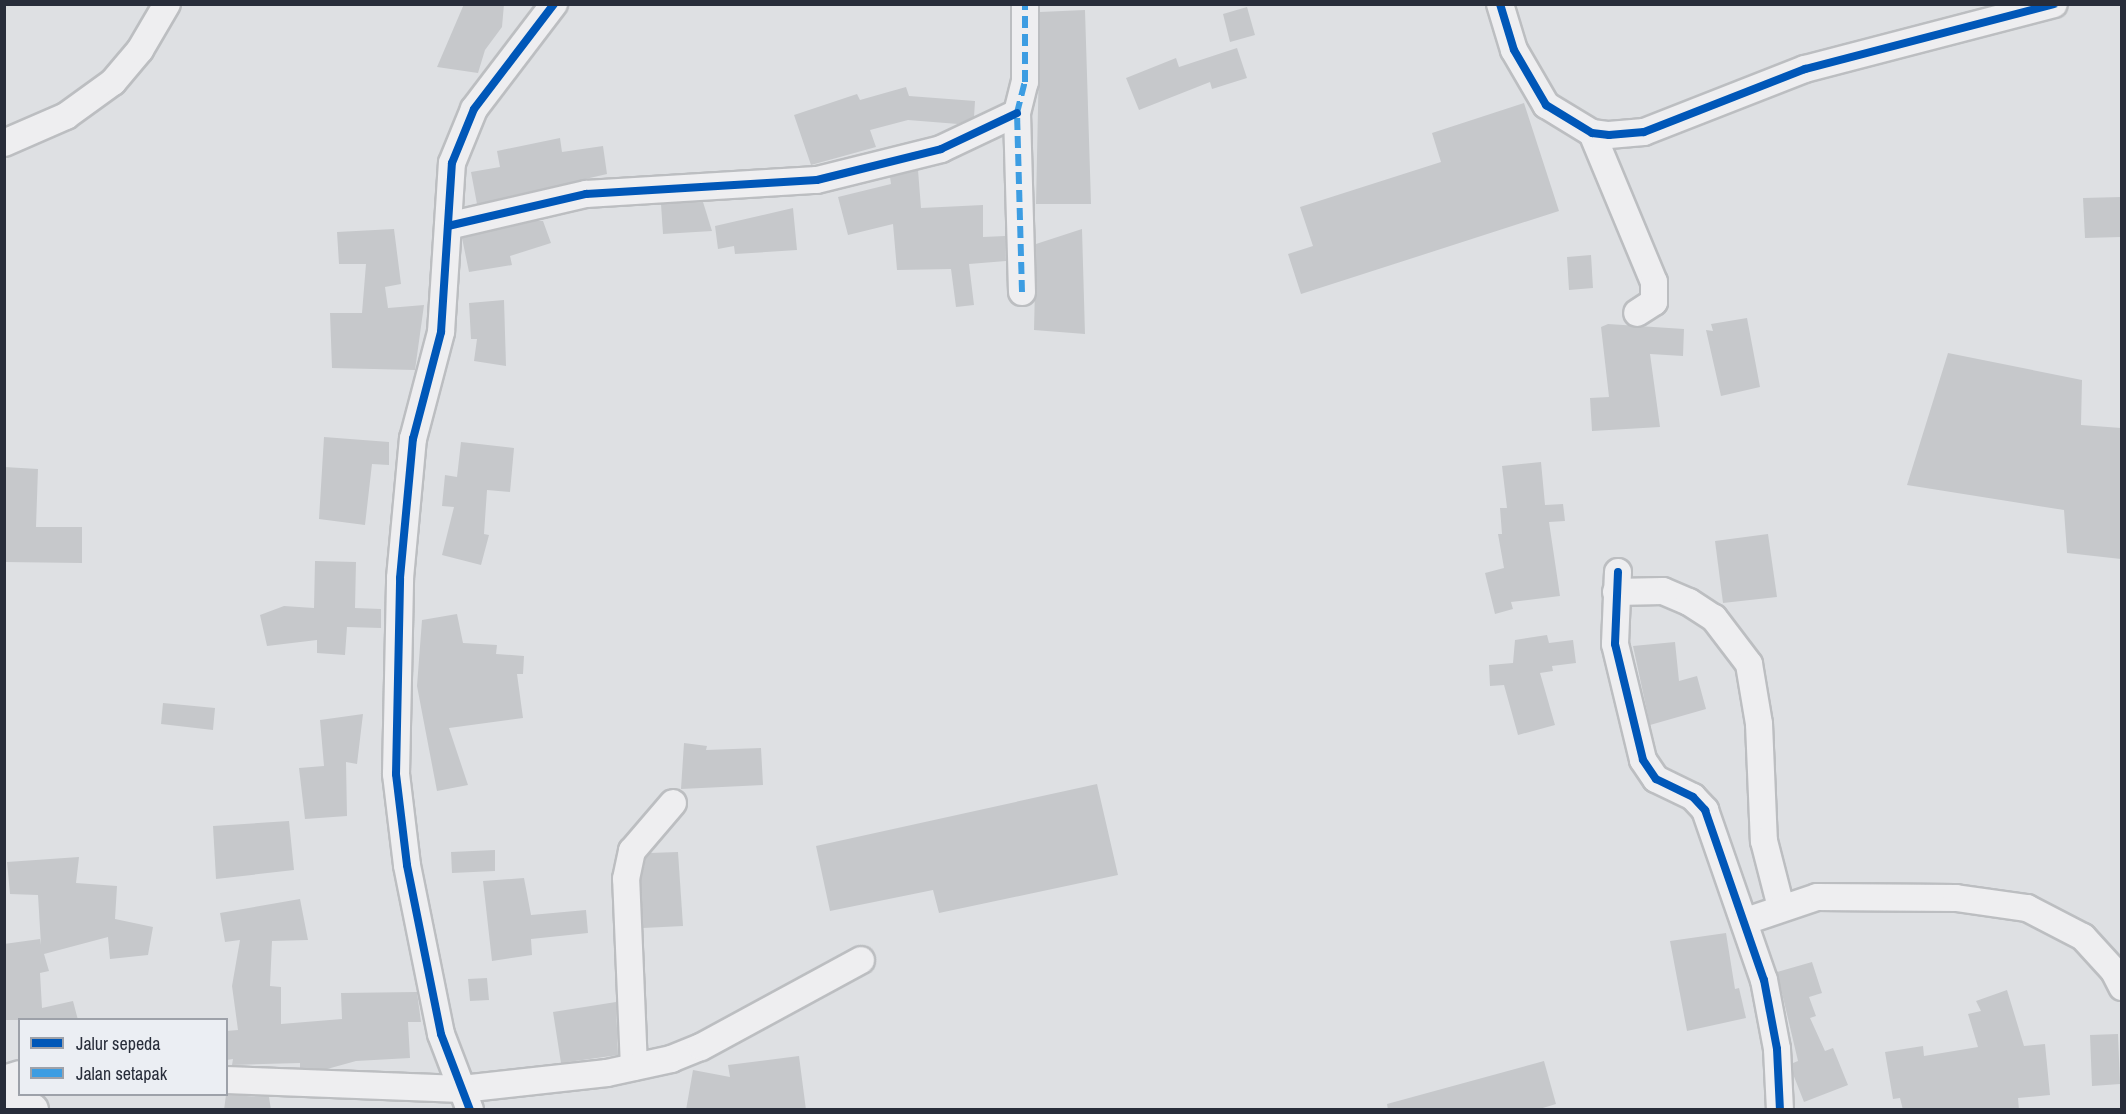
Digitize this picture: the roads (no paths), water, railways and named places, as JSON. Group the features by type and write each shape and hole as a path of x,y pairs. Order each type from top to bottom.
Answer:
{"street":[{"path":"4,143 66,116 113,82 140,50 167,4"},
{"path":"466,1099 441,1034 425,972 396,763 396,646 411,452 438,352 452,163 463,128 554,4"},
{"path":"1022,292 1017,113 1025,82 1025,4"},
{"path":"1500,4 1507,33 1536,91 1555,114 1592,133 1644,132 1779,77 2054,4"},
{"path":"448,226 586,194 817,180 941,149 1017,113"},
{"path":"1592,133 1653,282 1654,302 1637,313"},
{"path":"1779,1110 1775,1038 1746,921 1706,810 1693,797 1656,779 1643,760 1615,644 1617,582 1663,591 1689,602 1714,618 1749,664 1759,724 1764,841 1781,908"},
{"path":"634,1067 626,879 632,851 674,803"},
{"path":"1746,921 1817,897 1956,898 2027,908 2083,937 2115,971 2121,987"},
{"path":"228,1080 466,1099 634,1067 701,1047 861,960"},
{"path":"4,1097 32,1110"}]}
